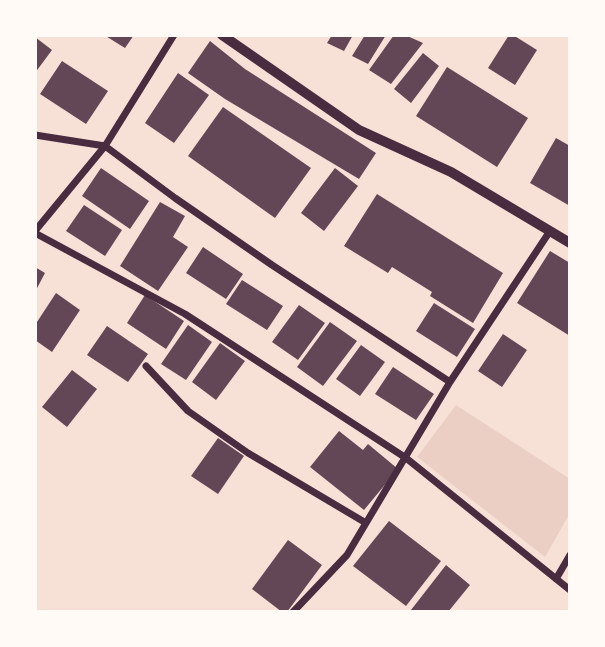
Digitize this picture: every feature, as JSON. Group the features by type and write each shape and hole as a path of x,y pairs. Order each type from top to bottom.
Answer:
{"street":[{"path":"174,35 105,146 35,232 185,314 406,458 570,590"},
{"path":"222,35 359,130 451,172 570,243"},
{"path":"35,135 105,146 240,243 450,382"},
{"path":"293,612 347,555 450,382 550,231"},
{"path":"146,366 188,411 248,453 366,523"},
{"path":"556,579 570,555"}],"shaded area":[{"path":"456,405 570,479 570,513 545,557 417,457"}],"building":[{"path":"104,35 134,35 125,48"},
{"path":"332,35 353,35 344,51 327,43"},
{"path":"365,35 386,35 368,64 352,56"},
{"path":"394,35 405,35 423,43 391,84 369,70"},
{"path":"509,35 537,50 515,85 488,68"},
{"path":"35,37 52,50 35,73"},
{"path":"210,41 245,69 376,153 359,179 225,99 188,73"},
{"path":"423,53 439,66 411,103 394,89"},
{"path":"62,61 108,91 86,124 40,94"},
{"path":"447,67 528,118 497,167 416,116"},
{"path":"178,73 209,95 174,143 145,123"},
{"path":"223,107 311,168 275,218 188,156"},
{"path":"556,138 570,146 570,206 530,183"},
{"path":"101,168 149,201 130,229 82,196"},
{"path":"335,168 358,186 324,231 301,213"},
{"path":"377,194 503,273 473,323 430,296 432,292 392,267 388,273 344,246"},
{"path":"160,202 185,216 173,237 188,247 158,291 120,266"},
{"path":"84,205 122,230 105,256 66,231"},
{"path":"203,247 243,274 226,299 186,273"},
{"path":"550,251 570,263 570,336 517,303"},
{"path":"35,267 45,273 35,292"},
{"path":"242,280 283,306 267,330 226,304"},
{"path":"56,293 80,310 52,352 35,340 35,325"},
{"path":"145,295 184,321 166,349 127,323"},
{"path":"434,303 475,329 457,357 416,331"},
{"path":"299,305 325,323 298,360 272,342"},
{"path":"330,322 357,341 323,386 297,367"},
{"path":"188,325 212,342 186,380 161,364"},
{"path":"107,326 148,354 128,382 87,355"},
{"path":"503,334 527,350 502,387 478,371"},
{"path":"220,343 245,361 216,400 192,382"},
{"path":"361,345 385,362 360,396 336,379"},
{"path":"393,367 434,394 416,420 375,394"},
{"path":"72,370 97,389 67,427 42,407"},
{"path":"339,431 363,450 368,444 398,469 364,510 310,467"},
{"path":"218,438 244,456 218,494 191,476"},
{"path":"389,521 441,561 406,606 353,566"},
{"path":"288,540 322,565 287,612 282,612 252,589"},
{"path":"446,565 470,585 448,612 413,612 411,610"}]}
